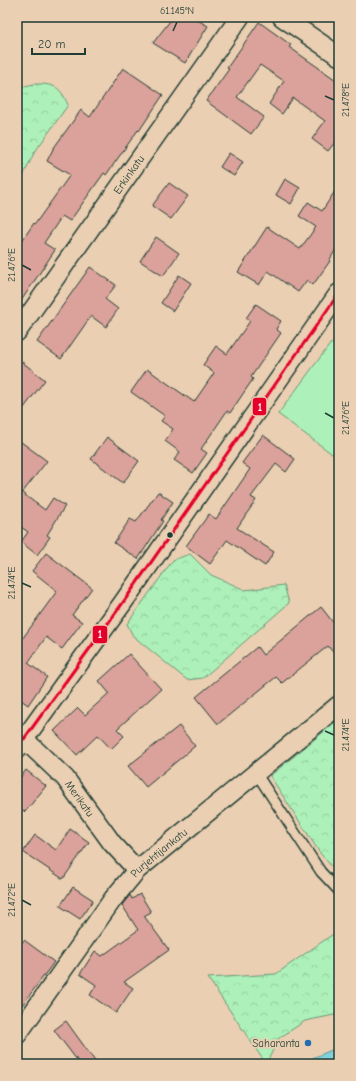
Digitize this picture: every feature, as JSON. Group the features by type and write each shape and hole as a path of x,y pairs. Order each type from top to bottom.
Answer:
{"street":[{"name":"Erkinkatu","path":"17,332 240,17"},
{"path":"282,17 339,56"},
{"path":"19,740 131,591 339,293"},
{"name":"Purjehtijankatu","path":"17,1035 113,899 137,870 339,705"},
{"name":"Merikatu","path":"19,740 65,778 112,843 137,870"}],"lane":[{"path":"256,773 321,872 339,891"}],"green space":[{"path":"34,84 56,87 68,105 34,153 17,189 17,88"},
{"path":"331,343 339,349 339,459 278,414"},
{"path":"190,554 211,575 245,590 284,585 289,603 203,678 187,680 133,636 127,624 173,560"},
{"path":"339,719 339,875 320,853 270,776"},
{"path":"339,930 339,1014 305,1021 279,1038 266,1064 208,978 276,974"}],"water":[{"path":"339,1047 339,1064 298,1064"}],"building":[{"path":"173,17 192,17 208,26 185,63 153,43"},
{"path":"259,22 291,45 289,47 339,82 339,137 328,151 312,139 325,121 293,98 282,114 269,104 284,81 260,65 237,97 264,117 251,134 206,101 229,69 227,68"},
{"path":"123,68 163,95 139,131 138,130 106,175 104,173 70,221 62,216 44,243 55,250 17,307 17,248 70,175 47,161 53,149 81,110 90,117"},
{"path":"229,153 243,162 234,176 220,167"},
{"path":"285,179 300,188 291,204 276,195"},
{"path":"169,183 188,196 171,219 152,206"},
{"path":"339,185 339,244 330,261 313,285 307,280 298,292 268,271 259,285 238,272 267,227 300,249 316,227 299,216 308,202 322,211"},
{"path":"156,237 179,253 163,276 140,261"},
{"path":"90,267 116,285 105,299 118,309 106,327 91,316 61,359 37,342"},
{"path":"179,275 191,283 173,311 161,303"},
{"path":"256,304 281,321 276,329 281,333 251,377 253,379 230,413 227,411 201,449 207,453 193,473 174,460 180,452 165,441 173,429 161,421 165,416 131,392 147,369 194,402 214,373 203,365 216,346 227,354 250,321 246,318"},
{"path":"17,358 45,380 17,417"},
{"path":"263,435 295,459 286,472 276,464 251,497 256,500 237,528 274,552 265,566 227,540 210,564 186,546 209,514 216,519 250,469 242,463"},
{"path":"107,437 139,461 123,483 91,459"},
{"path":"17,439 47,461 22,493 45,510 53,498 65,506 47,535 50,537 37,555 21,542 28,532 17,524"},
{"path":"158,492 173,502 161,520 163,521 138,559 114,543 130,519 136,522"},
{"path":"46,553 92,588 72,615 82,622 62,649 46,637 28,663 47,677 28,705 17,697 17,646 57,591 32,571"},
{"path":"321,607 339,630 339,660 328,646 282,683 276,677 218,724 196,697 257,647 263,655"},
{"path":"129,654 161,689 117,729 124,736 111,749 98,735 77,755 54,731 78,708 85,715 109,693 99,681"},
{"path":"179,726 195,746 146,787 128,766"},
{"path":"26,770 46,786 25,812 17,805 17,782"},
{"path":"70,829 89,842 63,879 23,852 35,835 56,850"},
{"path":"73,887 93,900 80,919 60,906"},
{"path":"140,894 151,912 144,916 169,950 124,982 133,988 116,1013 90,995 96,985 80,974 95,951 102,956 138,930 122,905 130,895 132,899"},
{"path":"24,940 54,962 17,1012 17,949"},
{"path":"66,1021 97,1064 80,1064 54,1030"}],"transit line":[{"name":"1","path":"17,733 24,739 122,604 339,293"}],"place":[{"name":"Saharanta","path":"308,1043"}]}
